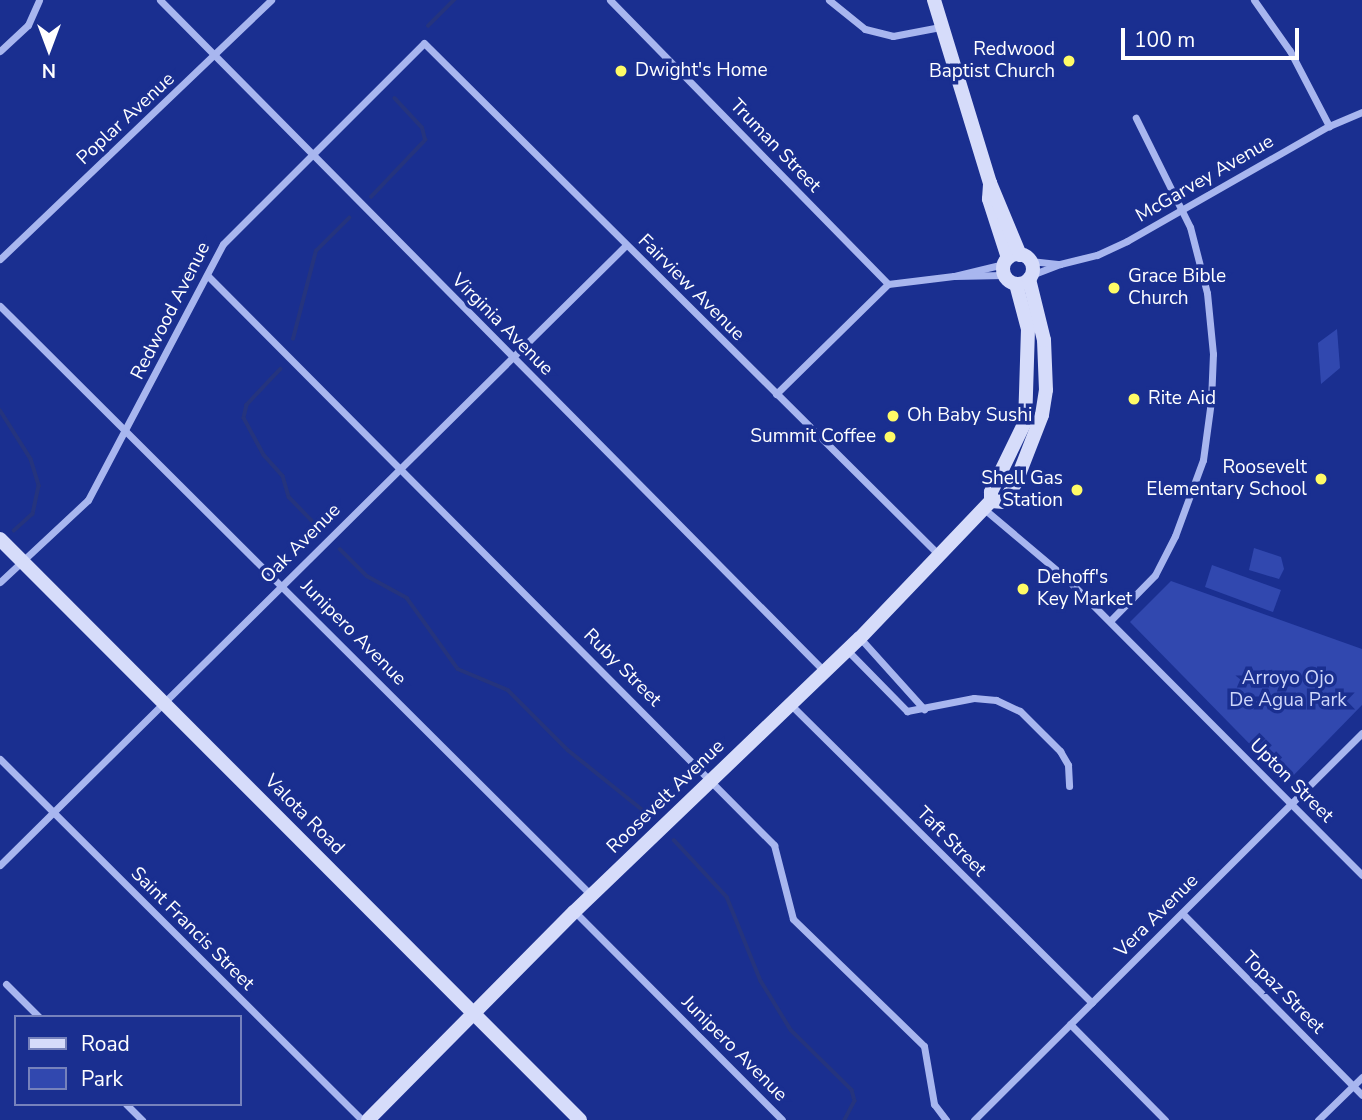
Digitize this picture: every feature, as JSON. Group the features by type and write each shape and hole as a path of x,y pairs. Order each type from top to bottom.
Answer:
{"street":[{"path":"0,51 28,25 38,0"},
{"name":"Virginia Avenue","path":"160,0 214,58 823,670"},
{"name":"Poplar Avenue","path":"0,259 214,58 271,0"},
{"name":"Truman Street","path":"610,0 888,284"},
{"path":"829,0 865,29 893,36 940,27"},
{"name":"Roosevelt Avenue","path":"368,1120 574,912 823,670 860,638 937,554 987,505 1025,422 1028,329 1018,269 940,27 934,0"},
{"path":"1254,0 1290,51 1328,126"},
{"name":"Redwood Avenue","path":"0,582 88,500 128,429 223,244 424,43"},
{"name":"Fairview Avenue","path":"424,43 937,554"},
{"name":"McGarvey Avenue","path":"888,284 1060,264 1097,255 1184,209 1328,126 1362,112"},
{"path":"1110,621 1160,565 1182,520 1210,430 1213,354 1207,293 1184,209 1136,118"},
{"name":"Oak Avenue","path":"0,865 625,246"},
{"name":"McGarvey Avenue","path":"1018,269 1060,264"},
{"name":"Ruby Street","path":"208,276 774,845 793,919 924,1046 934,1104 946,1120"},
{"path":"776,394 888,284"},
{"name":"Junipero Avenue","path":"0,306 128,429 592,895"},
{"name":"Upton Street","path":"987,505 1110,621 1362,875"},
{"name":"Valota Road","path":"0,539 166,702 579,1120"},
{"path":"860,638 924,709"},
{"path":"847,650 907,711 974,698 996,700 1020,711 1060,751 1068,765 1069,786"},
{"name":"Taft Street","path":"789,703 1092,1003"},
{"name":"Vera Avenue","path":"974,1120 1362,733"},
{"name":"Saint Francis Street","path":"0,760 362,1120"},
{"name":"Junipero Avenue","path":"574,912 782,1120"},
{"name":"Topaz Street","path":"1182,913 1362,1095"},
{"path":"6,984 36,1015"},
{"path":"1070,1024 1165,1120"},
{"path":"1318,1120 1362,1077"},
{"path":"128,1106 142,1120"}],"green space":[{"path":"1337,329 1340,368 1321,384 1318,343"},
{"path":"1254,548 1281,557 1284,569 1279,579 1249,570"},
{"path":"1212,565 1281,590 1273,612 1205,587"},
{"name":"Arroyo Ojo De Agua Park","path":"1171,581 1362,649 1362,705 1287,782 1130,622"}],"waterway":[{"path":"428,26 454,0"},
{"path":"371,197 425,140 422,128 395,99"},
{"path":"293,339 316,251 349,218"},
{"path":"281,369 247,405 244,418 264,455 283,476 289,497 319,528"},
{"path":"0,410 31,459 39,486 33,514 14,531"},
{"path":"340,549 367,576 407,598 458,669 508,690 568,750 650,816"},
{"path":"674,840 727,897 761,981 791,1030 852,1090 855,1101 845,1120"}],"place":[{"name":"Redwood Baptist Church","path":"1069,61"},
{"name":"Dwight's Home","path":"621,71"},
{"name":"Grace Bible Church","path":"1114,288"},
{"name":"Rite Aid","path":"1134,399"},
{"name":"Oh Baby Sushi","path":"893,416"},
{"name":"Summit Coffee","path":"890,437"},
{"name":"Roosevelt Elementary School","path":"1321,479"},
{"name":"Shell Gas Station","path":"1077,490"},
{"name":"Dehoff's Key Market","path":"1023,589"}]}
